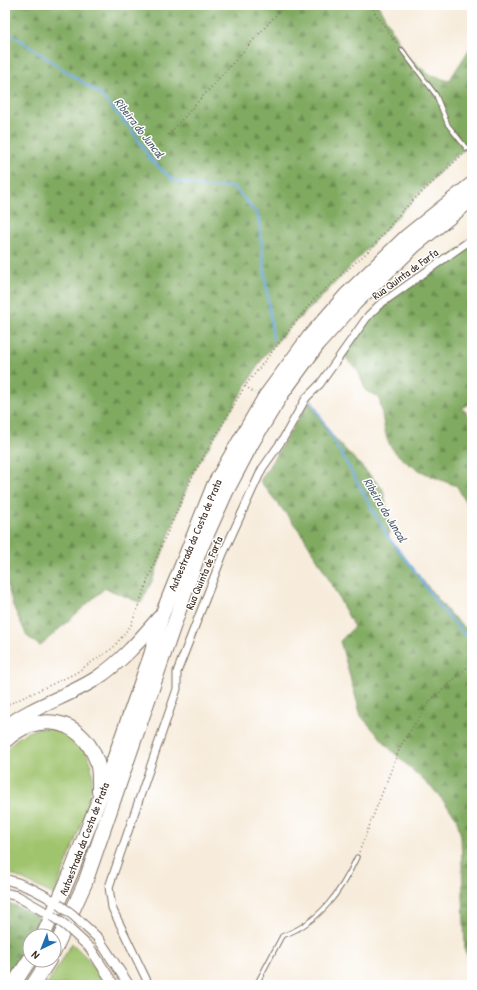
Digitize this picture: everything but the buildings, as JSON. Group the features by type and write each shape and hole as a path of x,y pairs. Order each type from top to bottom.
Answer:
{"highway":[{"name":"Autoestrada da Costa de Prata","path":"47,928 70,875 125,729 151,655 162,615 214,485 269,393 310,336 346,295 406,237 472,184"},
{"name":"Autoestrada da Costa de Prata","path":"62,934 85,883 199,552 226,492 253,441 281,395 309,357 355,303 415,245 472,199"},
{"path":"5,728 24,715 96,678 122,658 162,615"},
{"path":"5,741 16,731 31,724 45,721 60,723 75,731 89,744 97,760 99,797"},
{"path":"13,985 24,968"},
{"path":"33,985 44,968"}],"street":[{"name":"Rua Quinta de Farfa","path":"148,985 112,908 109,887 177,689 176,672 224,554 262,469 283,440 306,398 320,384 368,316 379,305 472,239"},
{"path":"5,879 22,884 44,894 73,915 98,938 129,985"},
{"path":"5,892 17,896 65,925 90,948 114,985"}],"lane":[{"path":"402,50 436,95 448,125 467,149 472,145"},
{"path":"256,985 282,936 298,931 312,920 331,901 347,880 357,857"}],"path":[{"path":"168,135 285,5"},
{"path":"372,5 375,13 402,50"},
{"path":"246,386 255,393"},
{"path":"357,857 401,745 430,701 472,663"}],"green space":[{"path":"5,5 378,5 406,55 428,74 449,81 472,45 472,144 452,159 264,356 191,476 152,581 141,603 105,588 40,646 27,636 13,606 5,575"},
{"path":"472,240 472,403 462,408 472,419 472,515 457,486 417,469 407,463 392,448 387,439 379,397 366,391 358,371 343,355 352,346 358,333 373,314"},
{"path":"309,401 326,429 383,489 389,520 389,539 450,614 472,634 472,966 465,951 461,836 456,817 436,792 394,753 361,716 340,641 354,627 325,572 302,534 260,481"},
{"path":"39,728 63,730 77,739 89,758 92,772 90,792 82,822 54,895 5,871 5,752 12,743 20,737"},
{"path":"5,901 39,917 34,928 22,928 22,955 19,962 5,980"},
{"path":"72,943 87,958 106,985 47,985 57,968 62,968 62,960"}],"waterway":[{"name":"Ribeira do Juncal","path":"5,30 100,94 134,133 150,159 173,180 204,187 234,187 258,215 273,339"},
{"name":"Ribeira do Juncal","path":"310,398 388,537 415,571 439,606 472,642"}]}
